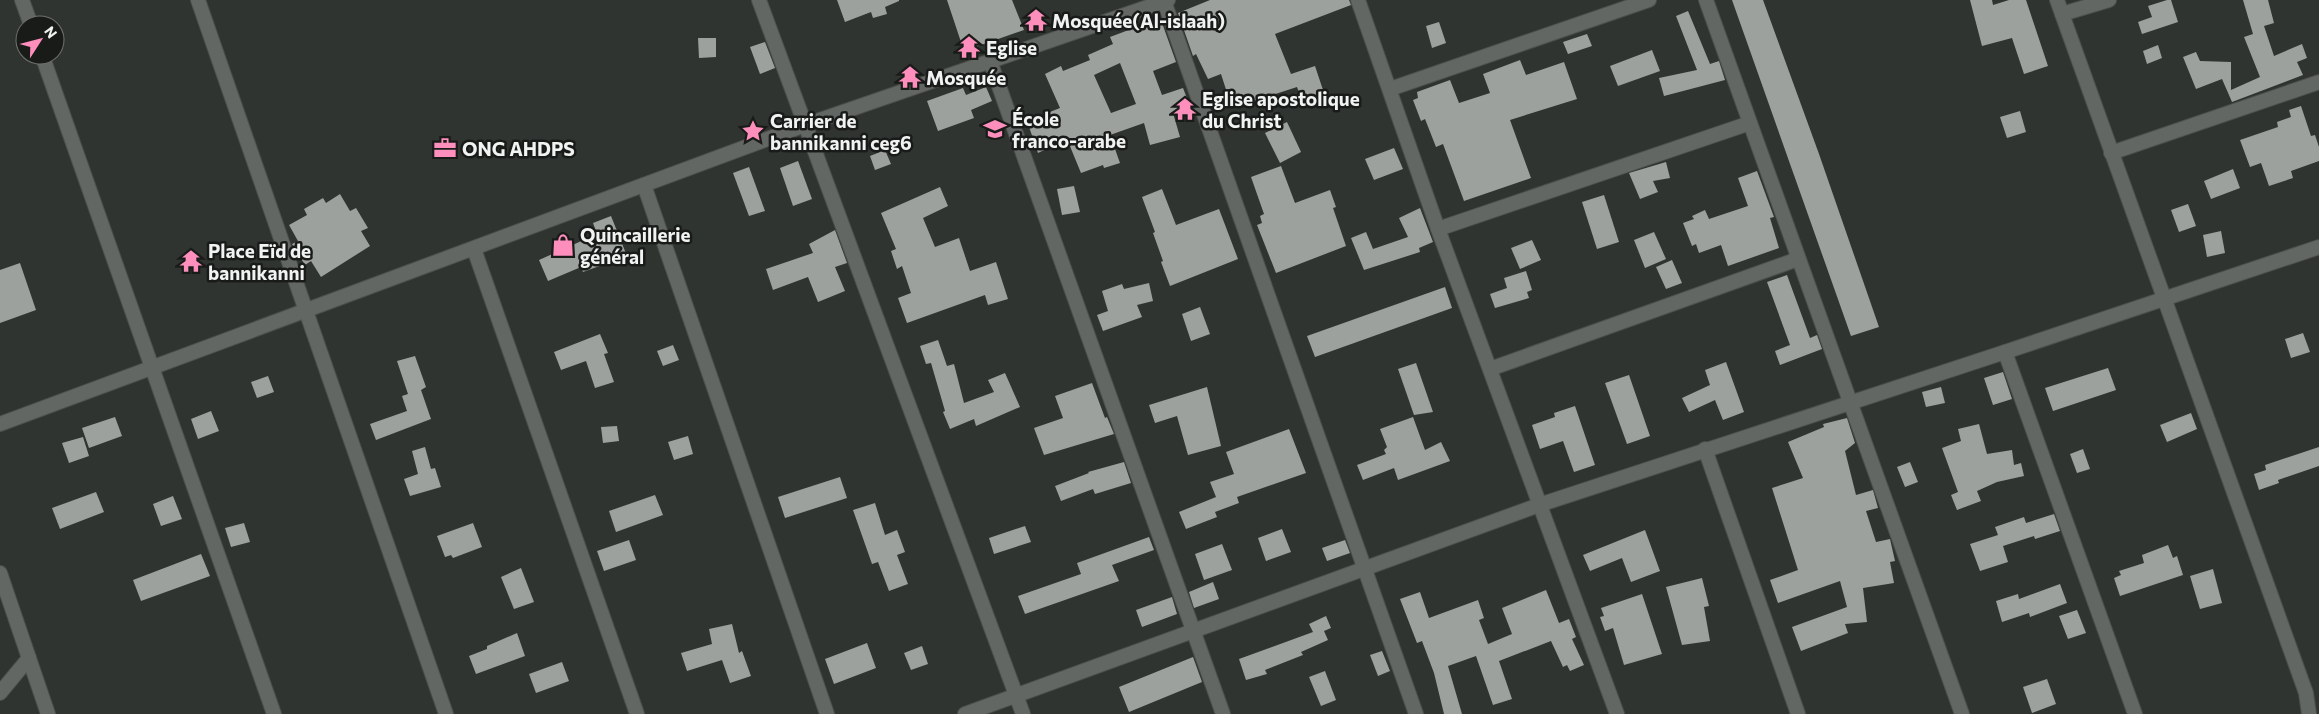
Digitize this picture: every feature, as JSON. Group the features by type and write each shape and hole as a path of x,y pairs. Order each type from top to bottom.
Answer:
{"street":[{"path":"22,0 27,15"},
{"path":"198,0 446,714"},
{"path":"759,0 1023,714"},
{"path":"1358,0 1438,229 1617,714"},
{"path":"1390,89 1649,0"},
{"path":"1706,0 1962,714"},
{"path":"2057,0 2306,693 2309,714"},
{"path":"2062,14 2108,0"},
{"path":"0,424 805,125 1166,1 1363,569 1416,714"},
{"path":"990,61 1223,714"},
{"path":"46,65 274,714"},
{"path":"2112,153 2319,82"},
{"path":"1438,229 1750,123"},
{"path":"644,185 827,714"},
{"path":"965,714 1539,505 2005,352 2319,246"},
{"path":"474,249 637,714"},
{"path":"1490,369 1798,258"},
{"path":"2005,352 2135,714"},
{"path":"1706,450 1798,714"},
{"path":"0,573 48,714"},
{"path":"0,693 29,658"}],"building":[{"path":"837,0 899,1 885,7 887,14 873,18 871,12 845,22"},
{"path":"947,0 1012,0 1024,30 964,51"},
{"path":"1210,0 1349,0 1351,5 1275,34 1291,74 1315,66 1325,96 1303,103 1297,87 1232,108 1221,74 1208,79 1196,54 1193,56 1178,13"},
{"path":"1732,0 1763,0 1879,327 1851,336"},
{"path":"1970,0 1992,0 1993,5 2009,0 2026,0 2048,66 2024,74 2012,38 1982,46"},
{"path":"2171,0 2178,22 2142,34 2138,22 2152,17 2148,6"},
{"path":"2243,0 2268,0 2274,23 2264,26 2274,56 2302,44 2307,58 2297,62 2303,75 2232,102 2222,79 2196,89 2183,57 2196,52 2200,61 2231,62 2231,90 2260,77 2244,37 2253,34"},
{"path":"1688,11 1710,64 1719,61 1725,80 1664,96 1659,78 1697,70 1676,16"},
{"path":"1158,19 1158,21 1161,20 1176,62 1153,71 1162,95 1183,88 1190,106 1173,113 1180,137 1150,145 1144,123 1110,135 1120,163 1104,168 1103,165 1081,173 1067,139 1038,153 1027,121 1060,108 1045,74 1061,66 1063,71 1090,60 1088,55 1113,44 1110,37","holes":["1120,63 1136,104 1111,113 1094,75"]},
{"path":"1439,22 1446,43 1432,48 1426,26"},
{"path":"1587,34 1592,46 1568,54 1563,42"},
{"path":"698,38 716,38 716,57 699,58"},
{"path":"765,42 775,68 760,74 750,47"},
{"path":"2158,45 2162,58 2147,64 2143,51"},
{"path":"1652,50 1660,71 1618,86 1610,66"},
{"path":"1520,60 1526,75 1564,62 1577,99 1510,120 1531,178 1464,201 1443,144 1436,147 1425,119 1421,121 1413,100 1418,98 1417,92 1450,80 1459,103 1490,93 1483,74"},
{"path":"986,87 992,101 971,110 974,118 938,131 927,101 963,88 966,95"},
{"path":"2301,106 2311,136 2315,135 2319,147 2319,161 2291,171 2293,178 2269,186 2261,163 2250,167 2240,140 2278,127 2277,122 2291,117 2289,110"},
{"path":"2020,111 2026,132 2007,138 2000,117"},
{"path":"1287,122 1301,152 1280,163 1265,133"},
{"path":"1394,148 1403,169 1374,180 1365,159"},
{"path":"885,150 891,164 875,170 870,156"},
{"path":"798,161 812,199 793,206 780,168"},
{"path":"1666,162 1670,178 1653,181 1658,192 1640,199 1629,173"},
{"path":"1281,166 1295,203 1330,190 1336,207 1333,208 1346,246 1276,273 1257,225 1262,223 1260,216 1264,214 1251,177"},
{"path":"749,167 765,211 749,216 733,173"},
{"path":"2233,169 2240,188 2211,199 2204,181"},
{"path":"1757,171 1774,217 1770,218 1779,248 1728,266 1721,245 1699,253 1696,244 1692,246 1683,223 1694,219 1692,216 1705,210 1709,219 1748,206 1738,178"},
{"path":"1074,186 1080,212 1062,215 1057,189"},
{"path":"940,187 948,206 923,218 935,247 959,238 970,271 996,262 1008,299 988,305 985,295 907,323 898,298 911,293 902,266 897,269 891,251 896,249 881,213"},
{"path":"1162,189 1176,225 1219,209 1238,259 1170,286 1161,262 1163,261 1153,233 1155,232 1142,197"},
{"path":"340,194 350,211 356,208 368,228 361,231 370,246 321,277 311,261 305,265 292,244 298,241 289,225 307,215 304,209 323,198 326,203"},
{"path":"1604,195 1619,242 1597,249 1582,202"},
{"path":"2188,204 2196,226 2179,232 2171,210"},
{"path":"1420,208 1433,242 1419,248 1420,252 1364,270 1351,238 1366,232 1373,249 1408,237 1399,218"},
{"path":"611,216 627,256 583,272 581,267 548,281 539,260 597,234 593,223"},
{"path":"835,230 847,263 835,267 845,291 818,302 808,277 773,290 766,269 813,253 809,244"},
{"path":"2221,231 2225,253 2207,257 2203,235"},
{"path":"1654,232 1666,259 1645,268 1634,240"},
{"path":"1532,240 1541,260 1520,269 1511,248"},
{"path":"1672,260 1682,283 1666,289 1656,267"},
{"path":"20,263 36,310 0,323 0,270"},
{"path":"1526,271 1532,290 1527,292 1529,298 1495,308 1490,294 1507,288 1504,278"},
{"path":"1787,275 1810,338 1817,335 1822,349 1780,365 1775,351 1790,345 1767,282"},
{"path":"1149,283 1153,301 1137,305 1142,317 1103,331 1097,315 1108,311 1102,291 1122,284 1124,289"},
{"path":"1445,287 1452,308 1315,357 1307,336"},
{"path":"1200,307 1210,334 1191,341 1182,314"},
{"path":"2303,333 2310,352 2291,358 2285,339"},
{"path":"600,334 608,353 604,354 614,382 595,388 586,361 561,370 554,352"},
{"path":"938,340 947,366 954,364 964,403 994,392 988,380 1005,373 1020,407 976,426 974,419 950,429 943,412 945,411 931,363 926,364 920,346"},
{"path":"673,345 679,360 663,366 657,351"},
{"path":"415,356 426,387 421,390 431,419 376,440 370,424 407,411 402,396 408,394 397,361"},
{"path":"1726,362 1744,412 1723,420 1715,400 1689,412 1682,398 1710,385 1705,370"},
{"path":"1416,363 1433,412 1414,415 1398,369"},
{"path":"2108,368 2116,390 2053,411 2045,388"},
{"path":"2003,372 2012,399 1993,405 1984,378"},
{"path":"1629,375 1650,436 1627,444 1605,383"},
{"path":"268,376 274,392 257,398 251,382"},
{"path":"1092,383 1105,418 1107,417 1114,434 1044,455 1034,428 1063,418 1055,396"},
{"path":"1207,387 1221,446 1188,455 1177,416 1155,423 1149,405"},
{"path":"1941,387 1945,403 1926,407 1922,392"},
{"path":"1575,406 1595,465 1574,472 1563,441 1540,449 1532,425 1555,417 1554,413"},
{"path":"211,411 219,431 198,439 191,419"},
{"path":"2191,413 2197,429 2167,442 2160,425"},
{"path":"115,417 122,436 89,448 82,428"},
{"path":"1413,417 1425,450 1441,442 1450,461 1398,480 1394,468 1363,480 1357,465 1386,454 1384,450 1387,447 1380,429"},
{"path":"1847,418 1855,443 1845,451 1856,495 1873,490 1878,508 1866,511 1876,542 1890,539 1895,561 1890,562 1894,583 1863,588 1867,622 1845,624 1848,633 1801,651 1792,627 1847,607 1840,581 1778,603 1770,580 1798,570 1772,488 1803,478 1788,442 1824,427 1823,424"},
{"path":"1979,424 1987,454 2012,450 2014,465 2021,463 2024,476 1997,482 1977,491 1981,501 1957,510 1951,495 1958,492 1942,448 1961,441 1958,429"},
{"path":"617,426 619,441 603,443 601,427"},
{"path":"1289,429 1306,473 1237,497 1239,503 1215,512 1217,517 1186,529 1179,512 1216,497 1210,482 1234,474 1226,452"},
{"path":"688,436 693,454 674,460 668,442"},
{"path":"83,437 89,456 69,463 62,443"},
{"path":"425,447 431,469 435,468 441,487 410,496 404,479 418,474 412,451"},
{"path":"2319,447 2319,466 2278,480 2279,483 2259,490 2254,474 2266,470 2265,465"},
{"path":"2083,449 2090,469 2077,473 2070,454"},
{"path":"1124,462 1131,483 1095,494 1093,489 1061,501 1055,486 1088,472"},
{"path":"1910,462 1918,482 1905,487 1897,467"},
{"path":"840,477 847,498 785,518 778,497"},
{"path":"96,492 104,512 60,529 52,508"},
{"path":"655,495 663,515 616,532 609,511"},
{"path":"173,496 182,519 161,526 153,504"},
{"path":"875,503 885,535 897,530 905,552 897,555 908,584 889,591 878,562 872,564 853,510"},
{"path":"2054,514 2060,531 2035,539 2034,536 2003,546 2008,562 1980,571 1970,544 1998,535 1995,527 2024,517 2026,523"},
{"path":"244,523 250,542 231,547 225,528"},
{"path":"473,523 482,547 453,558 451,555 445,557 437,536"},
{"path":"1025,526 1031,542 994,554 989,538"},
{"path":"1282,529 1291,552 1266,561 1258,538"},
{"path":"1645,530 1660,571 1631,582 1622,558 1590,571 1583,555"},
{"path":"1149,537 1154,550 1112,565 1119,581 1025,614 1018,596 1081,574 1077,563"},
{"path":"629,540 636,560 604,571 597,551"},
{"path":"1345,540 1350,553 1327,561 1322,548"},
{"path":"1222,544 1232,570 1204,580 1195,554"},
{"path":"2168,545 2173,558 2177,556 2183,575 2120,596 2114,578 2121,575 2119,571 2144,563 2142,555"},
{"path":"201,554 210,576 141,601 133,580"},
{"path":"521,568 534,602 514,609 501,577"},
{"path":"2213,569 2222,603 2200,609 2190,576"},
{"path":"1702,578 1709,606 1704,607 1710,641 1682,645 1666,587"},
{"path":"1213,582 1219,599 1194,608 1189,592"},
{"path":"2060,584 2067,603 2030,617 2029,613 2002,622 1996,601 2018,594 2019,599"},
{"path":"1546,590 1559,623 1569,619 1576,637 1572,639 1584,665 1570,671 1567,665 1563,667 1551,641 1499,661 1512,699 1493,705 1476,656 1448,666 1462,714 1444,714 1434,673 1422,641 1417,643 1400,599 1420,592 1429,618 1478,600 1484,618 1479,620 1488,644 1512,634 1502,608"},
{"path":"1642,594 1662,654 1624,665 1613,628 1605,631 1600,617 1604,616 1601,608"},
{"path":"1172,597 1177,614 1142,627 1136,610"},
{"path":"2077,610 2086,633 2068,639 2059,616"},
{"path":"1326,616 1331,628 1324,631 1328,640 1301,652 1303,655 1265,670 1267,674 1246,680 1239,659 1313,632 1309,624"},
{"path":"732,624 739,653 742,651 751,676 730,683 722,660 687,671 681,653 712,644 709,629"},
{"path":"517,633 525,656 476,674 469,656"},
{"path":"867,643 876,668 834,684 825,659"},
{"path":"922,646 928,664 911,670 904,653"},
{"path":"1382,651 1390,671 1378,676 1370,655"},
{"path":"1193,657 1202,682 1129,712 1119,687"},
{"path":"562,662 569,681 536,693 529,674"},
{"path":"1325,671 1336,700 1321,706 1309,677"},
{"path":"2047,679 2056,704 2032,713 2023,687"}],"place":[{"name":"Mosquée(Al-islaah)","path":"1036,20"},
{"name":"Eglise","path":"969,47"},
{"name":"Mosquée","path":"910,77"},
{"name":"Eglise apostolique du Christ","path":"1185,109"},
{"name":"École franco-arabe","path":"995,129"},
{"name":"Carrier de bannikanni ceg6","path":"753,131"},
{"name":"ONG AHDPS","path":"445,148"},
{"name":"Quincaillerie général","path":"563,245"},
{"name":"Place Eïd de bannikanni","path":"191,261"}]}
